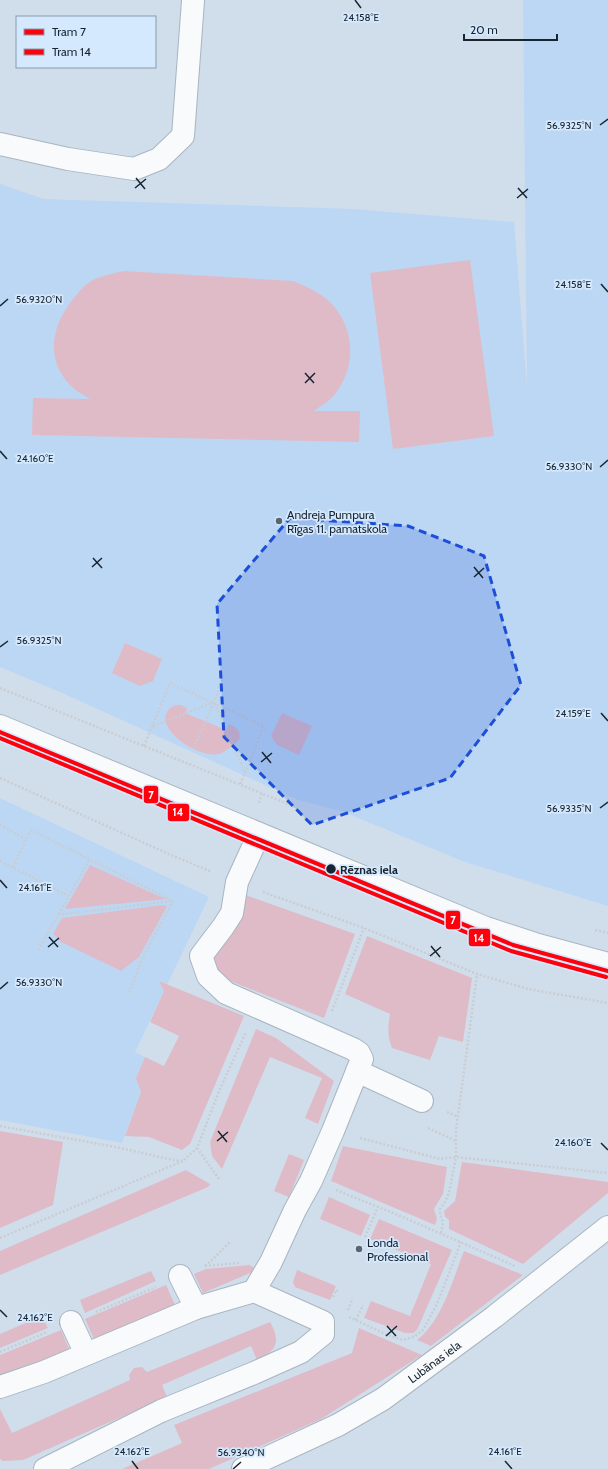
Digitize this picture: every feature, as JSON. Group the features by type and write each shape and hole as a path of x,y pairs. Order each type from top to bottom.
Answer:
{"street":[{"path":"0,144 68,159 134,169 159,159 183,136 192,1"},
{"path":"0,726 486,928 535,944 608,964"},
{"path":"254,1291 271,1262 295,1210 311,1181 362,1059 359,1052 353,1049 226,993 208,976 201,956 232,913 237,882 259,834"},
{"path":"358,1070 422,1102"},
{"name":"Lubānas iela","path":"243,1469 338,1425 383,1399 494,1317 608,1227"},
{"path":"180,1276 196,1308"},
{"path":"0,1387 44,1372 196,1308 254,1291 323,1322 323,1334 301,1352 161,1411 45,1469"},
{"path":"71,1322 86,1354"}],"path":[{"path":"194,748 222,680"},
{"path":"144,746 170,683 264,726 240,785"},
{"path":"0,688 293,806 314,827"},
{"path":"152,726 214,702"},
{"path":"214,702 245,772"},
{"path":"0,778 171,856 237,882 364,928 477,974 528,989 608,1002"},
{"path":"0,825 26,839"},
{"path":"13,867 31,830 173,901"},
{"path":"38,950 90,860"},
{"path":"0,861 69,896"},
{"path":"58,915 173,901"},
{"path":"129,994 141,961 173,901"},
{"path":"323,1036 364,928"},
{"path":"594,930 608,933"},
{"path":"441,1233 443,1222 440,1209 449,1193 456,1157 457,1124 477,974"},
{"path":"0,1238 183,1161 197,1148 220,1089 257,1007"},
{"path":"0,1126 183,1161"},
{"path":"333,1131 440,1159 456,1157 608,1173"},
{"path":"197,1148 220,1179"},
{"path":"311,1181 441,1233 517,1267"},
{"path":"365,1237 378,1207"},
{"path":"231,1241 204,1266 240,1262"},
{"path":"352,1300 345,1316 387,1335 403,1340 415,1336 423,1330 437,1304 461,1242"},
{"path":"0,1352 180,1276"},
{"path":"356,1320 363,1305"}],"highlighted area":[{"path":"290,518 408,526 484,556 521,685 450,778 312,825 224,737 217,604"}],"shaded area":[{"name":"Andreja Pumpura Rīgas 11. pamatskola","path":"523,0 608,0 608,906 465,862 341,811 298,800 60,692 0,667 0,184 44,199 353,209 514,222 527,387"},
{"path":"470,260 494,436 393,449 370,273"},
{"path":"124,271 293,281 324,297 333,305 346,326 349,337 350,360 343,382 334,396 314,411 360,411 359,442 32,435 33,398 90,399 77,391 67,382 61,372 56,362 54,339 61,317 78,292 91,281 103,276"},
{"path":"125,643 162,659 153,681 140,686 112,673"},
{"path":"175,705 181,705 187,708 185,713 226,730 229,724 232,725 239,732 239,740 227,750 219,754 209,754 198,751 186,745 169,729 165,720 167,712"},
{"path":"282,713 312,726 299,755 277,745 271,736"},
{"path":"0,798 209,897 135,1052 145,1057 136,1078 141,1092 122,1143 0,1120"},
{"path":"90,865 161,897 166,899 65,909"},
{"path":"240,893 355,934 324,1018 225,979 212,968 207,956"},
{"path":"163,905 167,906 139,957 121,971 61,942 53,934 62,918"},
{"path":"367,936 472,978 463,1042 439,1036 430,1060 392,1048 388,1031 390,1014 345,994"},
{"path":"159,981 244,1016 190,1144 182,1150 149,1137 125,1136 141,1092 136,1078 145,1057 164,1066 179,1036 150,1022 164,991"},
{"path":"256,1029 276,1038 334,1081 318,1124 305,1118 322,1078 270,1057 222,1169 212,1156 210,1142"},
{"path":"0,1131 63,1142 53,1205 0,1228"},
{"path":"343,1146 447,1167 443,1194 434,1209 437,1219 435,1225 331,1181"},
{"path":"289,1154 304,1160 289,1197 274,1191"},
{"path":"462,1162 608,1182 608,1193 523,1264 449,1229 449,1220 445,1217 444,1211 455,1201"},
{"path":"186,1170 210,1184 208,1187 0,1275 0,1251"},
{"path":"329,1197 370,1215 361,1236 320,1219"},
{"path":"379,1219 452,1250 417,1330 413,1333 405,1333 364,1318 371,1301 410,1316 431,1264 370,1239"},
{"path":"464,1251 523,1275 431,1346 417,1340 426,1332 440,1311"},
{"path":"250,1265 257,1270 203,1293 194,1274 206,1269"},
{"path":"297,1270 336,1286 330,1300 295,1287 293,1282"},
{"path":"151,1271 156,1281 85,1313 80,1300"},
{"path":"166,1285 175,1305 94,1339 85,1319"},
{"path":"42,1316 48,1328 0,1348 0,1334"},
{"path":"270,1322 276,1340 273,1349 264,1357 257,1360 251,1346 162,1385 167,1397 23,1460 3,1461 0,1459 0,1409 12,1433 130,1380 129,1375 134,1368 142,1367 147,1372"},
{"path":"359,1328 422,1355 321,1419 209,1469 122,1469 182,1443 174,1425 352,1353"},
{"path":"61,1330 69,1349 0,1378 0,1355"}],"tram line":[{"name":"7","path":"0,732 513,945 608,971"},
{"name":"14","path":"0,738 511,951 606,977"}],"place":[{"name":"Andreja Pumpura Rīgas 11. pamatskola","path":"279,521"},
{"name":"Rēznas iela","path":"331,869"},
{"name":"Londa Professional","path":"359,1249"}]}
